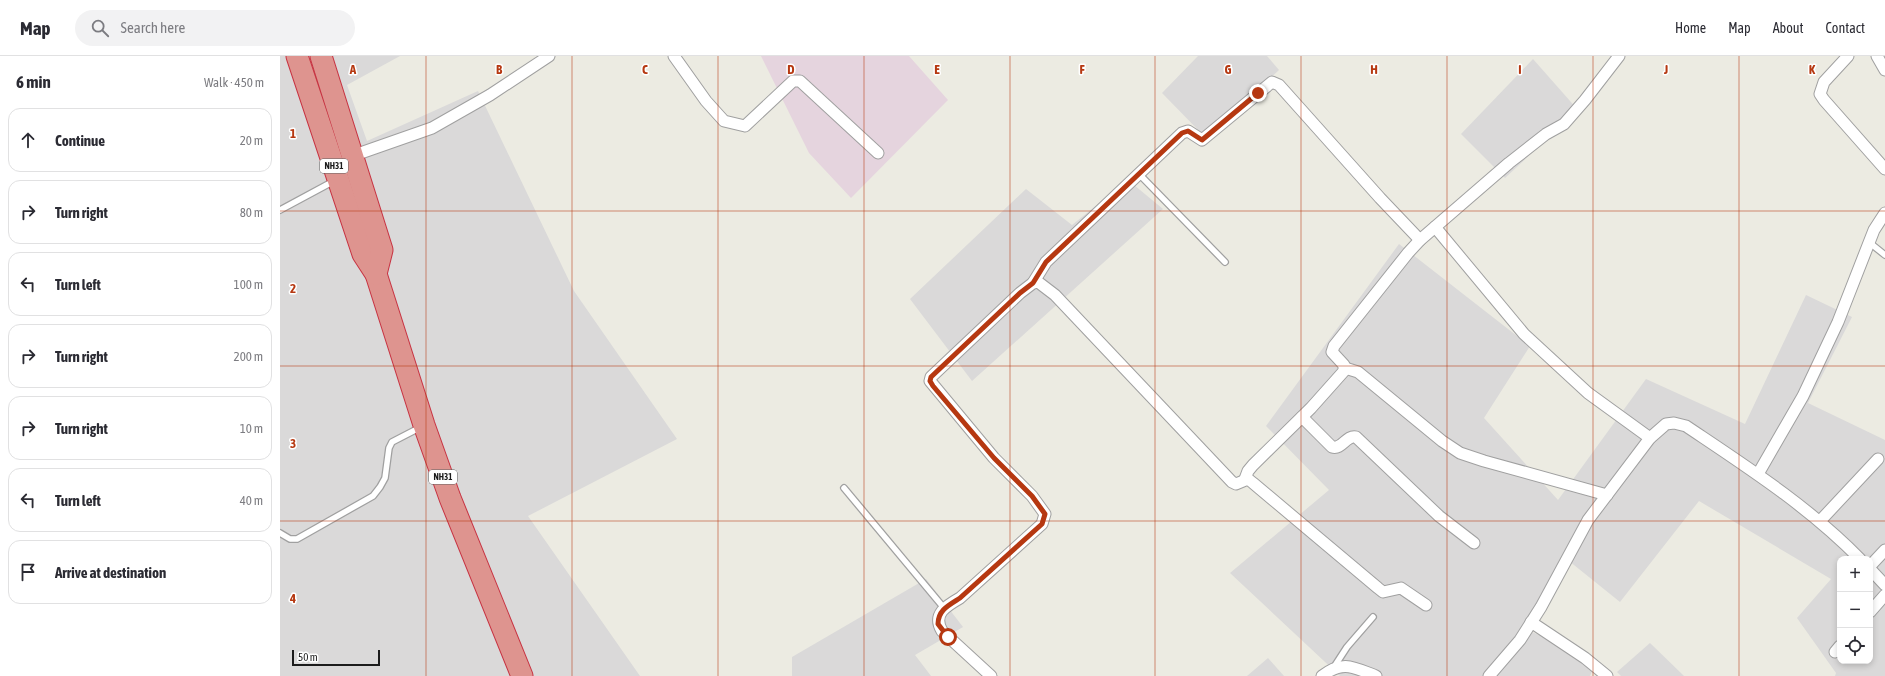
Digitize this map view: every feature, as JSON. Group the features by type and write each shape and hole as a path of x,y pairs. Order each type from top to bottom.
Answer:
{"highway":[{"name":"NH31","path":"297,56 363,254 376,274 424,425 450,498 522,676"},
{"name":"NH31","path":"321,56 382,250 376,274"}],"street":[{"path":"352,156 432,128 490,95 549,56"},
{"path":"674,56 706,101 724,121 746,126 793,81 800,81 878,153"},
{"path":"1606,495 1484,462 1460,453 1442,441 1358,372 1345,368 1332,352 1334,346 1378,289 1420,240 1540,139 1564,124 1585,100 1619,56"},
{"path":"1848,56 1824,82 1820,94 1885,169"},
{"path":"1877,56 1885,70"},
{"path":"991,676 942,631 938,624 938,619 944,608 960,598 1042,524 1045,519 1045,514 1043,509 994,458 930,381 931,377 1020,293 1033,283 1046,262 1182,133 1188,131 1202,140 1268,84 1275,82 1420,240"},
{"path":"1758,474 1803,396 1838,322 1879,220 1885,213"},
{"path":"1435,228 1524,334 1588,393 1650,438"},
{"path":"1033,283 1038,282 1055,295 1232,482 1239,483 1245,479 1248,471 1302,417 1344,371 1345,368"},
{"path":"1302,417 1332,447 1338,447 1350,438 1356,437 1439,516 1474,543"},
{"path":"1489,676 1520,640 1588,520 1650,438 1666,424 1674,423 1686,426 1758,474 1820,521 1857,556"},
{"path":"1820,521 1878,459"},
{"path":"1245,479 1253,483 1383,592 1401,588 1426,605"},
{"path":"1873,563 1885,550"},
{"path":"1873,572 1885,585"},
{"path":"1873,609 1885,595"},
{"path":"1531,622 1585,658 1608,676"},
{"path":"1322,676 1334,668 1342,666 1356,668 1376,676"}],"lane":[{"path":"1139,174 1225,262"},
{"path":"280,210 338,179"},
{"path":"1870,243 1885,255"},
{"path":"280,533 290,539 297,539 373,496 380,488 385,478 389,448 392,442 424,425"},
{"path":"844,488 944,608"},
{"path":"1334,668 1347,647 1374,617"}],"shaded area":[{"path":"280,56 400,56 347,85 367,141 478,91 574,291 677,439 528,516 640,676 280,676"},
{"path":"761,56 909,56 948,100 851,198 809,153"},
{"path":"1198,56 1267,56 1279,70 1206,138 1162,93"},
{"path":"1533,59 1578,110 1505,178 1461,134"},
{"path":"1128,180 1163,209 972,381 910,299 1026,189 1072,225"},
{"path":"1399,244 1530,346 1484,418 1558,500 1646,379 1745,424 1806,295 1852,317 1808,403 1885,440 1885,676 1835,676 1836,673 1797,618 1831,579 1699,501 1620,602 1569,561 1532,632 1597,660 1590,676 1340,676 1230,573 1329,490 1266,426"},
{"path":"926,579 963,627 915,655 931,676 792,676 792,657"},
{"path":"1650,643 1684,676 1621,676 1617,672"},
{"path":"1268,658 1284,676 1247,676"}],"route":[{"path":"948,637 938,624 938,619 944,608 960,598 1042,524 1045,519 1045,514 1043,509 1032,496 994,458 933,386 930,381 931,377 1020,293 1033,283 1046,262 1182,133 1188,131 1199,140 1206,138 1258,93"}]}
